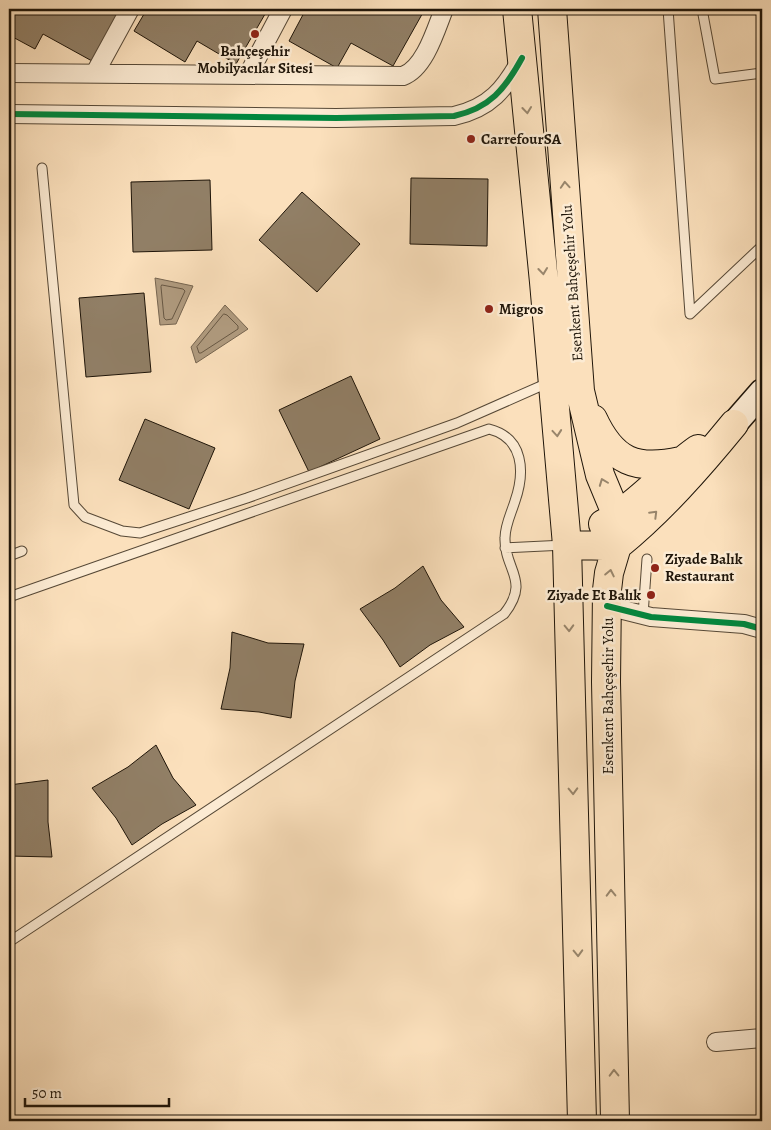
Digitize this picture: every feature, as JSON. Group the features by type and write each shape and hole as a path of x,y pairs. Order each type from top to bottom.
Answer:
{"main road":[{"name":"Esenkent Bahçeşehir Yolu","path":"517,9 566,545 582,1121"},
{"name":"Esenkent Bahçeşehir Yolu","path":"552,9 580,391 600,474 617,516 617,546 610,573 607,606 615,1121"},
{"path":"580,391 597,428 622,457 634,463 649,466 681,461"},
{"path":"566,545 617,516 681,461 734,424"},
{"path":"566,545 617,546 640,527 694,473 734,424"}],"street":[{"path":"95,73 130,9"},
{"path":"248,75 283,9"},
{"path":"9,73 403,76 410,74 422,60 444,9"},
{"path":"9,114 336,118 454,116 468,113 492,99 503,89 522,58"},
{"path":"734,424 762,392"},
{"path":"607,606 643,615 744,624 762,629"},
{"path":"716,1042 762,1038"}],"lane":[{"path":"668,9 690,314 762,246"},
{"path":"702,9 715,79 762,73"},
{"path":"42,168 74,505 85,517 122,532 140,533 247,498 458,423 552,381"},
{"path":"9,597 489,429 504,435 510,440 519,455 519,488 506,530 505,548 516,576 516,592 509,607 498,619 9,942"},
{"path":"505,548 566,545"},
{"path":"9,556 22,551"},
{"path":"643,615 647,559"}],"water":[{"path":"155,278 193,286 176,324 160,325"},
{"path":"225,305 248,329 196,363 191,347"}],"building":[{"path":"9,9 120,9 92,61 43,34 35,49 9,35"},
{"path":"147,9 268,9 236,64 197,41 185,62 134,31"},
{"path":"306,9 425,9 393,66 351,43 337,68 289,41"},
{"path":"411,178 488,179 487,246 410,244"},
{"path":"210,180 212,250 133,252 131,182"},
{"path":"302,192 360,244 317,292 259,240"},
{"path":"144,293 151,372 86,377 79,298"},
{"path":"351,376 380,439 309,472 279,410"},
{"path":"145,419 215,448 189,509 119,480"},
{"path":"423,566 441,600 464,627 430,645 400,667 360,609 395,588"},
{"path":"232,632 268,643 304,644 295,681 291,718 259,712 221,709 230,668"},
{"path":"156,745 173,778 196,805 162,824 132,845 116,818 92,788 128,767"},
{"path":"48,780 48,822 52,857 9,856 9,785"}],"cycle path":[{"path":"9,114 336,118 454,116 477,108 495,96 503,88 522,58"},
{"path":"607,606 651,617 744,624 762,629"}],"place":[{"name":"Bahçeşehir Mobilyacılar Sitesi","path":"255,34"},
{"name":"CarrefourSA","path":"471,139"},
{"name":"Migros","path":"489,309"},
{"name":"Ziyade Balık Restaurant","path":"655,568"},
{"name":"Ziyade Et Balık","path":"651,595"}]}
